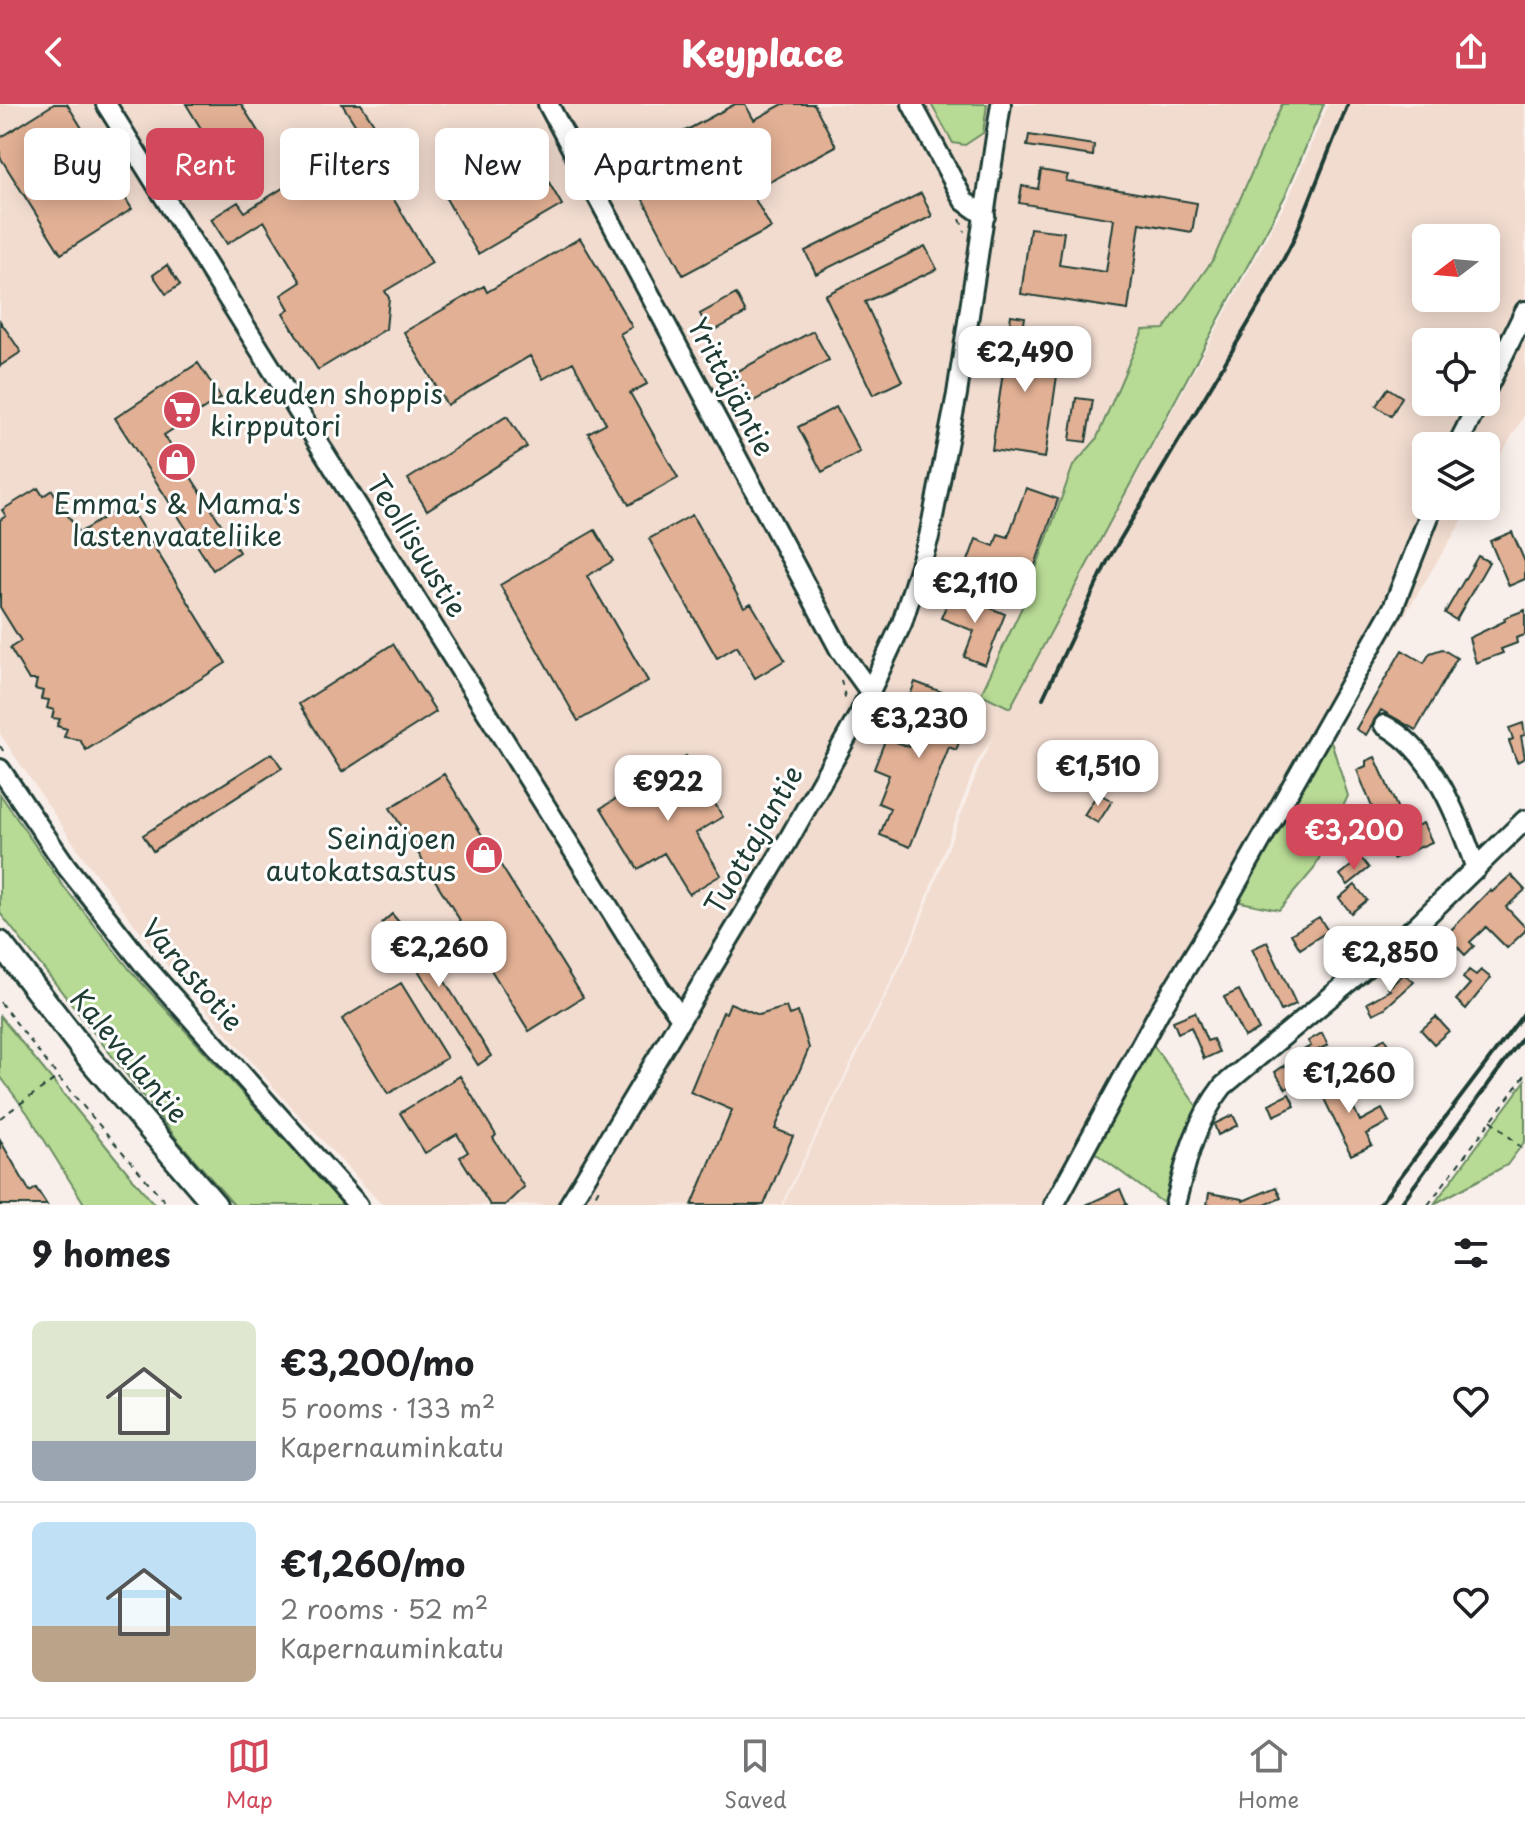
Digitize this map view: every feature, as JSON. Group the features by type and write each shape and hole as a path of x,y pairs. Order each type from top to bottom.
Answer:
{"main road":[{"name":"Kalevalantie","path":"0,943 90,1059 215,1205"}],"street":[{"name":"Teollisuustie","path":"106,104 681,1018"},
{"name":"Yrittäjäntie","path":"548,104 840,650 871,693"},
{"path":"912,104 964,201 985,216"},
{"name":"Tuottajantie","path":"569,1205 786,844 871,693 902,623 929,537 957,394 1001,104"},
{"path":"1500,362 1525,311"},
{"path":"1054,1205 1159,1012 1222,909 1393,608 1428,520"},
{"path":"1384,725 1403,735 1422,755 1454,816 1476,869"},
{"name":"Varastotie","path":"0,769 66,866 145,966 358,1205"},
{"path":"1175,1205 1193,1137 1206,1108 1223,1086 1416,926 1525,820"}],"path":[{"path":"0,1002 58,1077 168,1205"},
{"path":"1428,1205 1525,1075"},
{"path":"0,1118 58,1077"},
{"path":"1490,1119 1525,1151"}],"shaded area":[{"path":"0,104 1324,104 1285,196 1106,531 1289,197 1328,104 1525,104 1525,414 1500,456 1500,432 1412,432 1412,520 1462,520 1231,900 1056,1205 783,1205 913,941 980,764 995,733 976,764 911,940 781,1205 382,1205 159,956 85,860 0,734"}],"green space":[{"path":"931,104 987,104 983,133 965,145 953,143"},
{"path":"1282,104 1324,104 1285,196 1010,708 981,694 1022,607 1073,466 1096,440 1143,330 1164,329 1214,258"},
{"path":"1330,738 1348,796 1314,869 1279,910 1231,900"},
{"path":"0,794 61,883 131,971 344,1205 234,1205 181,1144 0,913"},
{"path":"0,1016 155,1205 85,1205 28,1114 0,1076"},
{"path":"1147,1036 1198,1108 1187,1136 1170,1205 1087,1147"},
{"path":"1525,1081 1525,1141 1507,1165 1434,1204"}],"building":[{"path":"54,104 67,104 82,128 24,128 24,195 0,157 0,138"},
{"path":"186,104 241,104 256,128 201,128"},
{"path":"342,104 361,104 376,128 357,128"},
{"path":"735,104 745,104 754,120 783,104 814,104 836,146 771,181 771,128 691,128"},
{"path":"1029,135 1094,145 1093,156 1027,146"},
{"path":"1041,170 1068,175 1066,181 1197,203 1192,232 1140,223 1128,310 1021,294 1030,228 1064,232 1059,265 1106,272 1114,219 1019,203 1022,186 1038,189"},
{"path":"549,183 562,205 478,254 447,200 549,200"},
{"path":"280,190 280,200 394,200 432,263 385,291 389,298 386,329 318,370 283,313 289,309 281,295 301,282 264,221 227,244 211,219 238,202 245,212"},
{"path":"921,193 932,216 816,274 805,251"},
{"path":"27,200 126,200 132,209 61,254"},
{"path":"643,200 755,200 771,228 683,275"},
{"path":"580,238 632,327 620,334 647,384 630,393 678,478 629,505 588,433 606,423 573,362 543,379 530,356 447,405 404,332 484,286 487,292"},
{"path":"925,246 937,269 865,302 902,381 873,395 825,295"},
{"path":"167,265 180,285 166,294 153,275"},
{"path":"736,294 746,313 710,333 700,314"},
{"path":"1011,315 1025,317 1023,329 1047,332 1043,359 1059,362 1045,458 992,450"},
{"path":"0,321 21,352 0,366"},
{"path":"813,331 829,360 752,402 736,372"},
{"path":"198,363 221,398 164,435 239,552 213,570 115,418"},
{"path":"1388,388 1402,397 1391,416 1376,406"},
{"path":"1076,398 1093,400 1086,442 1070,440"},
{"path":"836,407 860,452 822,472 798,427"},
{"path":"507,416 527,447 427,510 408,479"},
{"path":"38,488 43,496 52,490 79,533 127,503 226,663 86,750 80,740 64,737 67,729 57,726 60,719 52,718 54,710 47,708 49,700 41,699 43,691 35,689 37,680 29,680 10,648 21,641 0,607 0,520 6,516 2,510"},
{"path":"1026,488 1058,499 1026,591 965,569 976,539 994,546 998,534 1008,537"},
{"path":"692,515 744,607 751,603 785,660 755,678 737,646 717,658 649,539"},
{"path":"595,530 613,561 587,576 648,681 578,721 500,585"},
{"path":"1512,532 1525,562 1525,579 1509,586 1490,541"},
{"path":"1478,556 1489,562 1456,620 1445,613"},
{"path":"952,592 1005,614 985,665 964,657 974,631 941,618"},
{"path":"1525,610 1525,635 1516,638 1517,643 1501,649 1503,653 1476,663 1469,638"},
{"path":"393,644 436,712 342,772 299,704"},
{"path":"1442,649 1457,658 1416,730 1381,710 1366,735 1356,729 1402,650 1424,663 1430,653"},
{"path":"915,682 974,704 956,750 949,747 910,847 880,835 890,808 878,803 889,775 874,769 886,738 909,747 921,716 916,714 918,708 907,704"},
{"path":"1523,723 1525,735 1521,736 1525,758 1517,762 1509,741 1513,739 1509,728"},
{"path":"272,753 282,768 153,851 143,835"},
{"path":"686,756 723,817 696,833 721,875 689,894 664,853 638,869 601,808"},
{"path":"1375,757 1407,830 1423,823 1432,842 1393,859 1357,770"},
{"path":"444,774 583,997 529,1031 390,808"},
{"path":"1098,793 1112,801 1098,823 1084,815"},
{"path":"1361,858 1369,868 1348,885 1340,875"},
{"path":"1511,875 1525,890 1506,907 1525,927 1525,931 1507,948 1486,927 1470,942 1474,946 1465,955 1446,935 1490,890 1492,892"},
{"path":"1355,885 1367,900 1351,913 1339,898"},
{"path":"392,914 431,959 491,1056 478,1065 418,970 382,923"},
{"path":"1319,917 1328,931 1300,949 1291,934"},
{"path":"1339,935 1353,953 1342,961 1328,943"},
{"path":"1267,942 1296,1004 1281,1011 1252,949"},
{"path":"1469,970 1476,975 1481,970 1491,978 1466,1009 1456,1000 1470,984 1463,978"},
{"path":"1404,974 1414,982 1385,1008 1373,1014 1367,1003 1390,990 1388,988"},
{"path":"401,983 447,1058 388,1094 342,1019"},
{"path":"1239,990 1259,1030 1244,1037 1224,997"},
{"path":"730,1003 759,1015 786,1007 789,1015 798,1012 809,1048 775,1129 793,1136 764,1205 692,1205 732,1110 690,1092 723,1012 726,1013"},
{"path":"1195,1012 1207,1041 1213,1039 1219,1052 1204,1059 1191,1027 1178,1033 1173,1021"},
{"path":"1436,1017 1449,1031 1434,1044 1421,1030"},
{"path":"1322,1033 1328,1045 1314,1052 1317,1057 1299,1066 1294,1055 1311,1046 1308,1041"},
{"path":"1385,1038 1410,1079 1388,1092 1363,1052"},
{"path":"1285,1065 1296,1083 1286,1089 1275,1072"},
{"path":"1337,1072 1360,1121 1382,1109 1389,1122 1366,1134 1372,1145 1351,1155 1316,1082"},
{"path":"460,1076 524,1187 505,1205 490,1205 460,1157 468,1152 457,1134 425,1153 400,1113"},
{"path":"1289,1094 1295,1106 1274,1116 1269,1104"},
{"path":"1233,1115 1238,1125 1218,1135 1214,1124"},
{"path":"0,1140 30,1192 36,1188 47,1205 0,1205"},
{"path":"1276,1187 1281,1198 1265,1205 1207,1205 1209,1193 1243,1201"},
{"path":"1120,1189 1127,1205 1086,1205"}],"railway":[{"path":"1043,698 1108,560 1261,302 1293,241 1348,104"},
{"path":"1379,1205 1525,1012"},
{"path":"1400,1205 1525,1034"}],"place":[{"name":"Lakeuden shoppis kirpputori","path":"182,410"},
{"name":"Emma's & Mama's lastenvaateliike","path":"177,462"},
{"name":"Seinäjoen autokatsastus","path":"484,855"}]}
